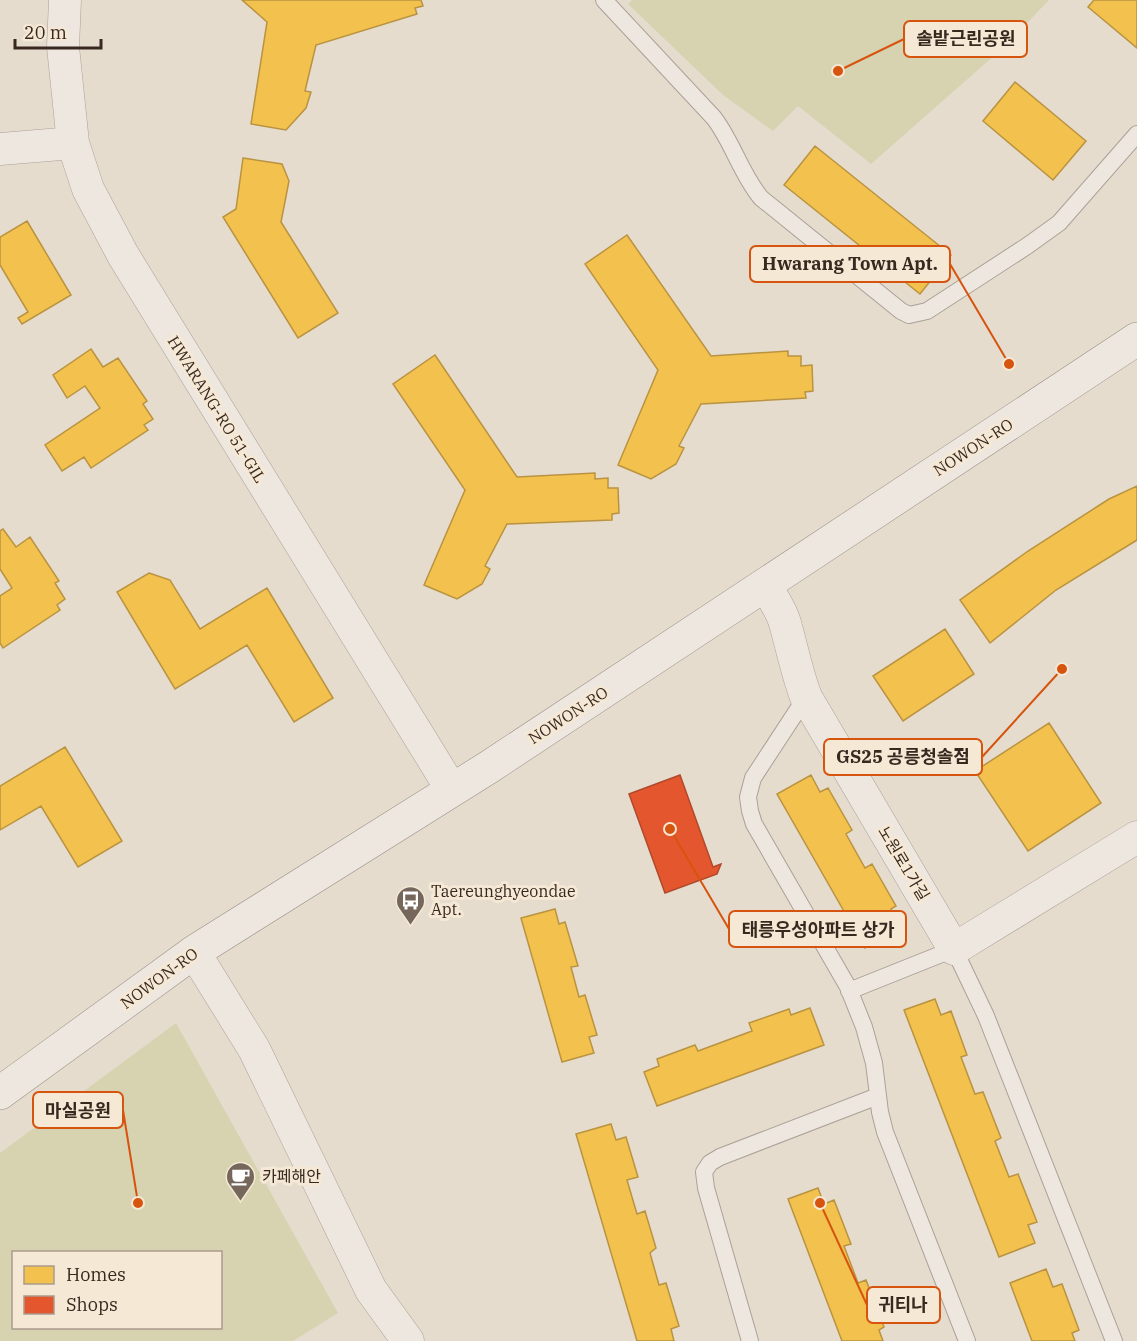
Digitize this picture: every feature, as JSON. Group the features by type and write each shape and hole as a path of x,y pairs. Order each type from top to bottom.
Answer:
{"main road":[{"name":"NOWON-RO","path":"0,1093 194,952 489,767 1137,339"}],"street":[{"name":"HWARANG-RO 51-GIL","path":"65,0 63,47 73,143 88,189 123,255 452,790"},
{"path":"0,148 73,143"},
{"name":"노원로1가길","path":"765,585 785,622 799,679 806,697 954,949"},
{"path":"954,949 1137,837"},
{"path":"194,952 254,1049 371,1290 408,1341"}],"lane":[{"path":"604,0 727,134 749,180 761,198 901,311 909,315 927,311 1027,246 1059,222 1137,134"},
{"path":"806,697 753,778 748,797 750,811 754,824 843,978 864,1027 872,1052 885,1132 967,1341"},
{"path":"849,991 954,949 986,1016 1114,1341"},
{"path":"750,1341 705,1188 704,1172 710,1163 720,1157 878,1096"}],"shaded area":[{"path":"632,0 1049,0 1004,47 871,164 798,106 773,131 723,95 628,4"},
{"path":"176,1023 338,1313 293,1341 0,1341 0,1153"}],"building: Homes":[{"path":"242,0 421,0 423,6 415,8 417,14 316,45 305,91 311,92 306,108 286,130 251,124 267,22"},
{"path":"1094,0 1137,0 1137,48 1088,7"},
{"path":"1015,82 1086,141 1053,180 983,121"},
{"path":"815,146 951,255 920,294 784,185"},
{"path":"243,158 282,164 289,181 281,222 338,313 298,338 223,217 236,209"},
{"path":"27,221 71,295 22,324 18,318 28,312 0,265 0,237"},
{"path":"627,235 711,356 788,351 788,356 801,356 801,366 812,365 813,391 805,392 806,398 701,404 679,446 684,448 676,464 651,479 618,465 658,370 585,264"},
{"path":"91,349 103,367 118,358 147,401 143,404 153,419 144,425 148,430 91,468 84,457 62,471 45,445 100,408 85,386 67,398 53,375"},
{"path":"435,355 517,477 595,473 595,479 608,478 608,488 618,488 619,513 612,514 612,520 507,524 485,566 490,569 482,584 457,599 424,585 465,490 393,384"},
{"path":"1137,486 1137,540 1056,590 990,643 960,600 1028,551 1109,499"},
{"path":"3,529 16,547 30,537 59,581 55,583 65,599 57,605 60,610 3,648 0,643 0,596 12,588 0,569 0,531"},
{"path":"149,573 170,580 200,629 267,588 333,698 294,722 247,645 175,689 117,592"},
{"path":"945,629 974,674 903,721 873,676"},
{"path":"1049,723 1101,803 1028,851 975,771"},
{"path":"65,747 122,841 78,867 41,806 0,830 0,786"},
{"path":"811,775 820,792 828,788 852,830 846,834 865,868 872,864 896,906 891,909 901,927 865,948 777,794"},
{"path":"555,909 559,924 565,922 578,966 571,967 579,997 585,995 597,1035 589,1037 594,1053 562,1062 521,918"},
{"path":"935,999 941,1015 951,1011 967,1055 961,1057 975,1094 983,1092 1001,1138 995,1141 1009,1177 1018,1174 1037,1222 1028,1225 1035,1243 999,1257 904,1010"},
{"path":"810,1008 824,1045 657,1106 644,1072 659,1066 657,1059 695,1045 698,1051 752,1031 749,1023 789,1009 791,1015"},
{"path":"611,1124 616,1140 626,1137 638,1177 627,1180 637,1214 645,1211 656,1248 650,1253 659,1285 666,1283 679,1326 671,1329 674,1341 637,1341 576,1134"},
{"path":"818,1188 824,1204 834,1200 851,1244 844,1246 858,1283 866,1280 884,1327 879,1330 883,1341 842,1341 788,1199"},
{"path":"1046,1269 1053,1287 1062,1284 1079,1330 1072,1333 1075,1341 1032,1341 1010,1283"}],"building: Shops":[{"path":"680,775 713,867 721,864 717,874 665,893 629,794"}],"place":[{"name":"솔밭근린공원","path":"838,71"},
{"name":"Hwarang Town Apt.","path":"1009,364"},
{"name":"GS25 공릉청솔점","path":"1062,669"},
{"name":"태릉우성아파트 상가","path":"670,829"},
{"name":"Taereunghyeondae Apt.","path":"410,926"},
{"name":"카페해안","path":"241,1202"},
{"name":"마실공원","path":"138,1203"},
{"name":"귀티나","path":"820,1203"}]}
